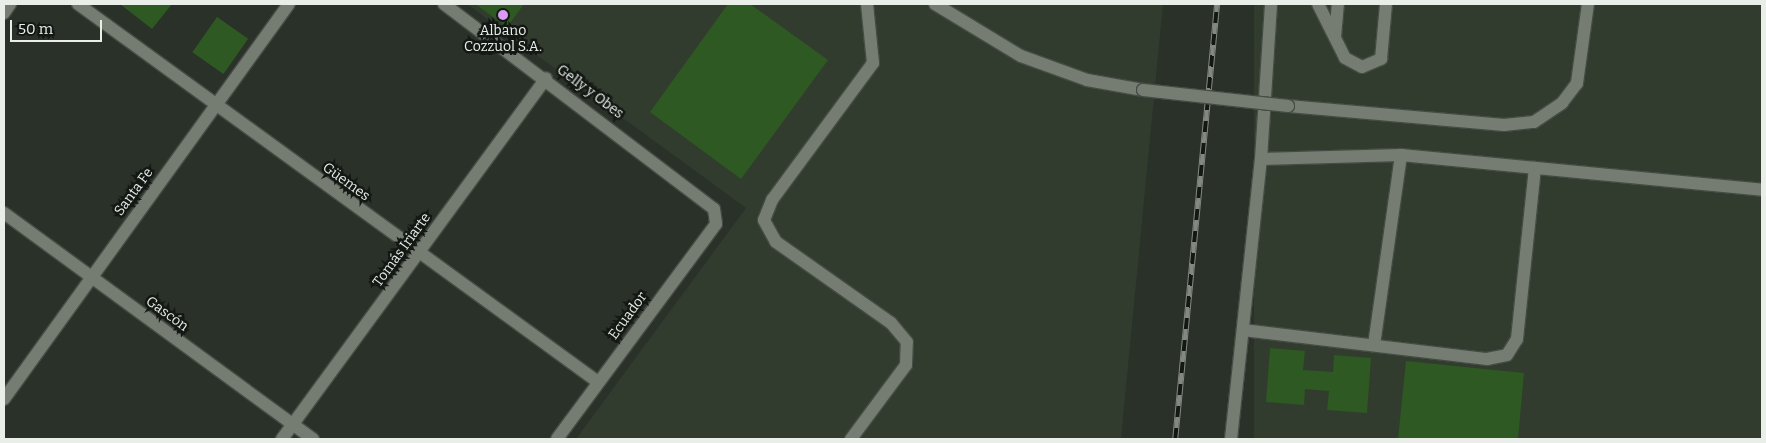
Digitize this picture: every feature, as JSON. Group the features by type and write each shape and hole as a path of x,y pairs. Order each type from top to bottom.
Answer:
{"street":[{"path":"4,13 10,4"},
{"name":"Güemes","path":"78,4 598,382"},
{"name":"Santa Fe","path":"4,398 289,4"},
{"name":"Gelly y Obes","path":"444,4 546,78 714,209"},
{"path":"851,439 906,365 907,342 891,323 776,242 764,220 772,200 873,63 867,4"},
{"path":"1231,439 1261,160 1271,4"},
{"path":"1318,4 1345,58 1354,66 1378,64 1386,4"},
{"path":"1335,36 1338,4"},
{"path":"938,5 1021,56 1087,80 1143,90 1288,106 1504,126 1534,122 1562,102 1577,83 1588,4"},
{"name":"Tomás Iriarte","path":"282,439 546,78"},
{"path":"1261,160 1401,155 1762,190"},
{"path":"1374,345 1401,155"},
{"path":"1243,330 1487,359 1507,355 1517,339 1535,168"},
{"name":"Ecuador","path":"558,439 598,382 716,224 714,209"},
{"name":"Gascón","path":"4,214 313,439"}],"shaded area":[{"path":"467,4 1163,4 1121,439 576,439 746,208"},
{"path":"1254,4 1762,4 1762,439 1254,439"}],"building":[{"path":"120,4 172,4 152,29"},
{"name":"Albano Cozzuol S.A.","path":"475,4 524,4 507,27"},
{"path":"728,4 750,4 828,60 741,179 650,112"},
{"path":"217,17 248,39 223,74 192,52"},
{"path":"1270,348 1305,351 1303,370 1333,372 1334,355 1371,358 1367,413 1327,410 1329,391 1305,389 1304,405 1266,402"},
{"path":"1406,361 1524,373 1518,439 1398,439"}],"railway":[{"path":"1175,439 1217,4"}],"place":[{"name":"Albano Cozzuol S.A.","path":"503,15"}]}
